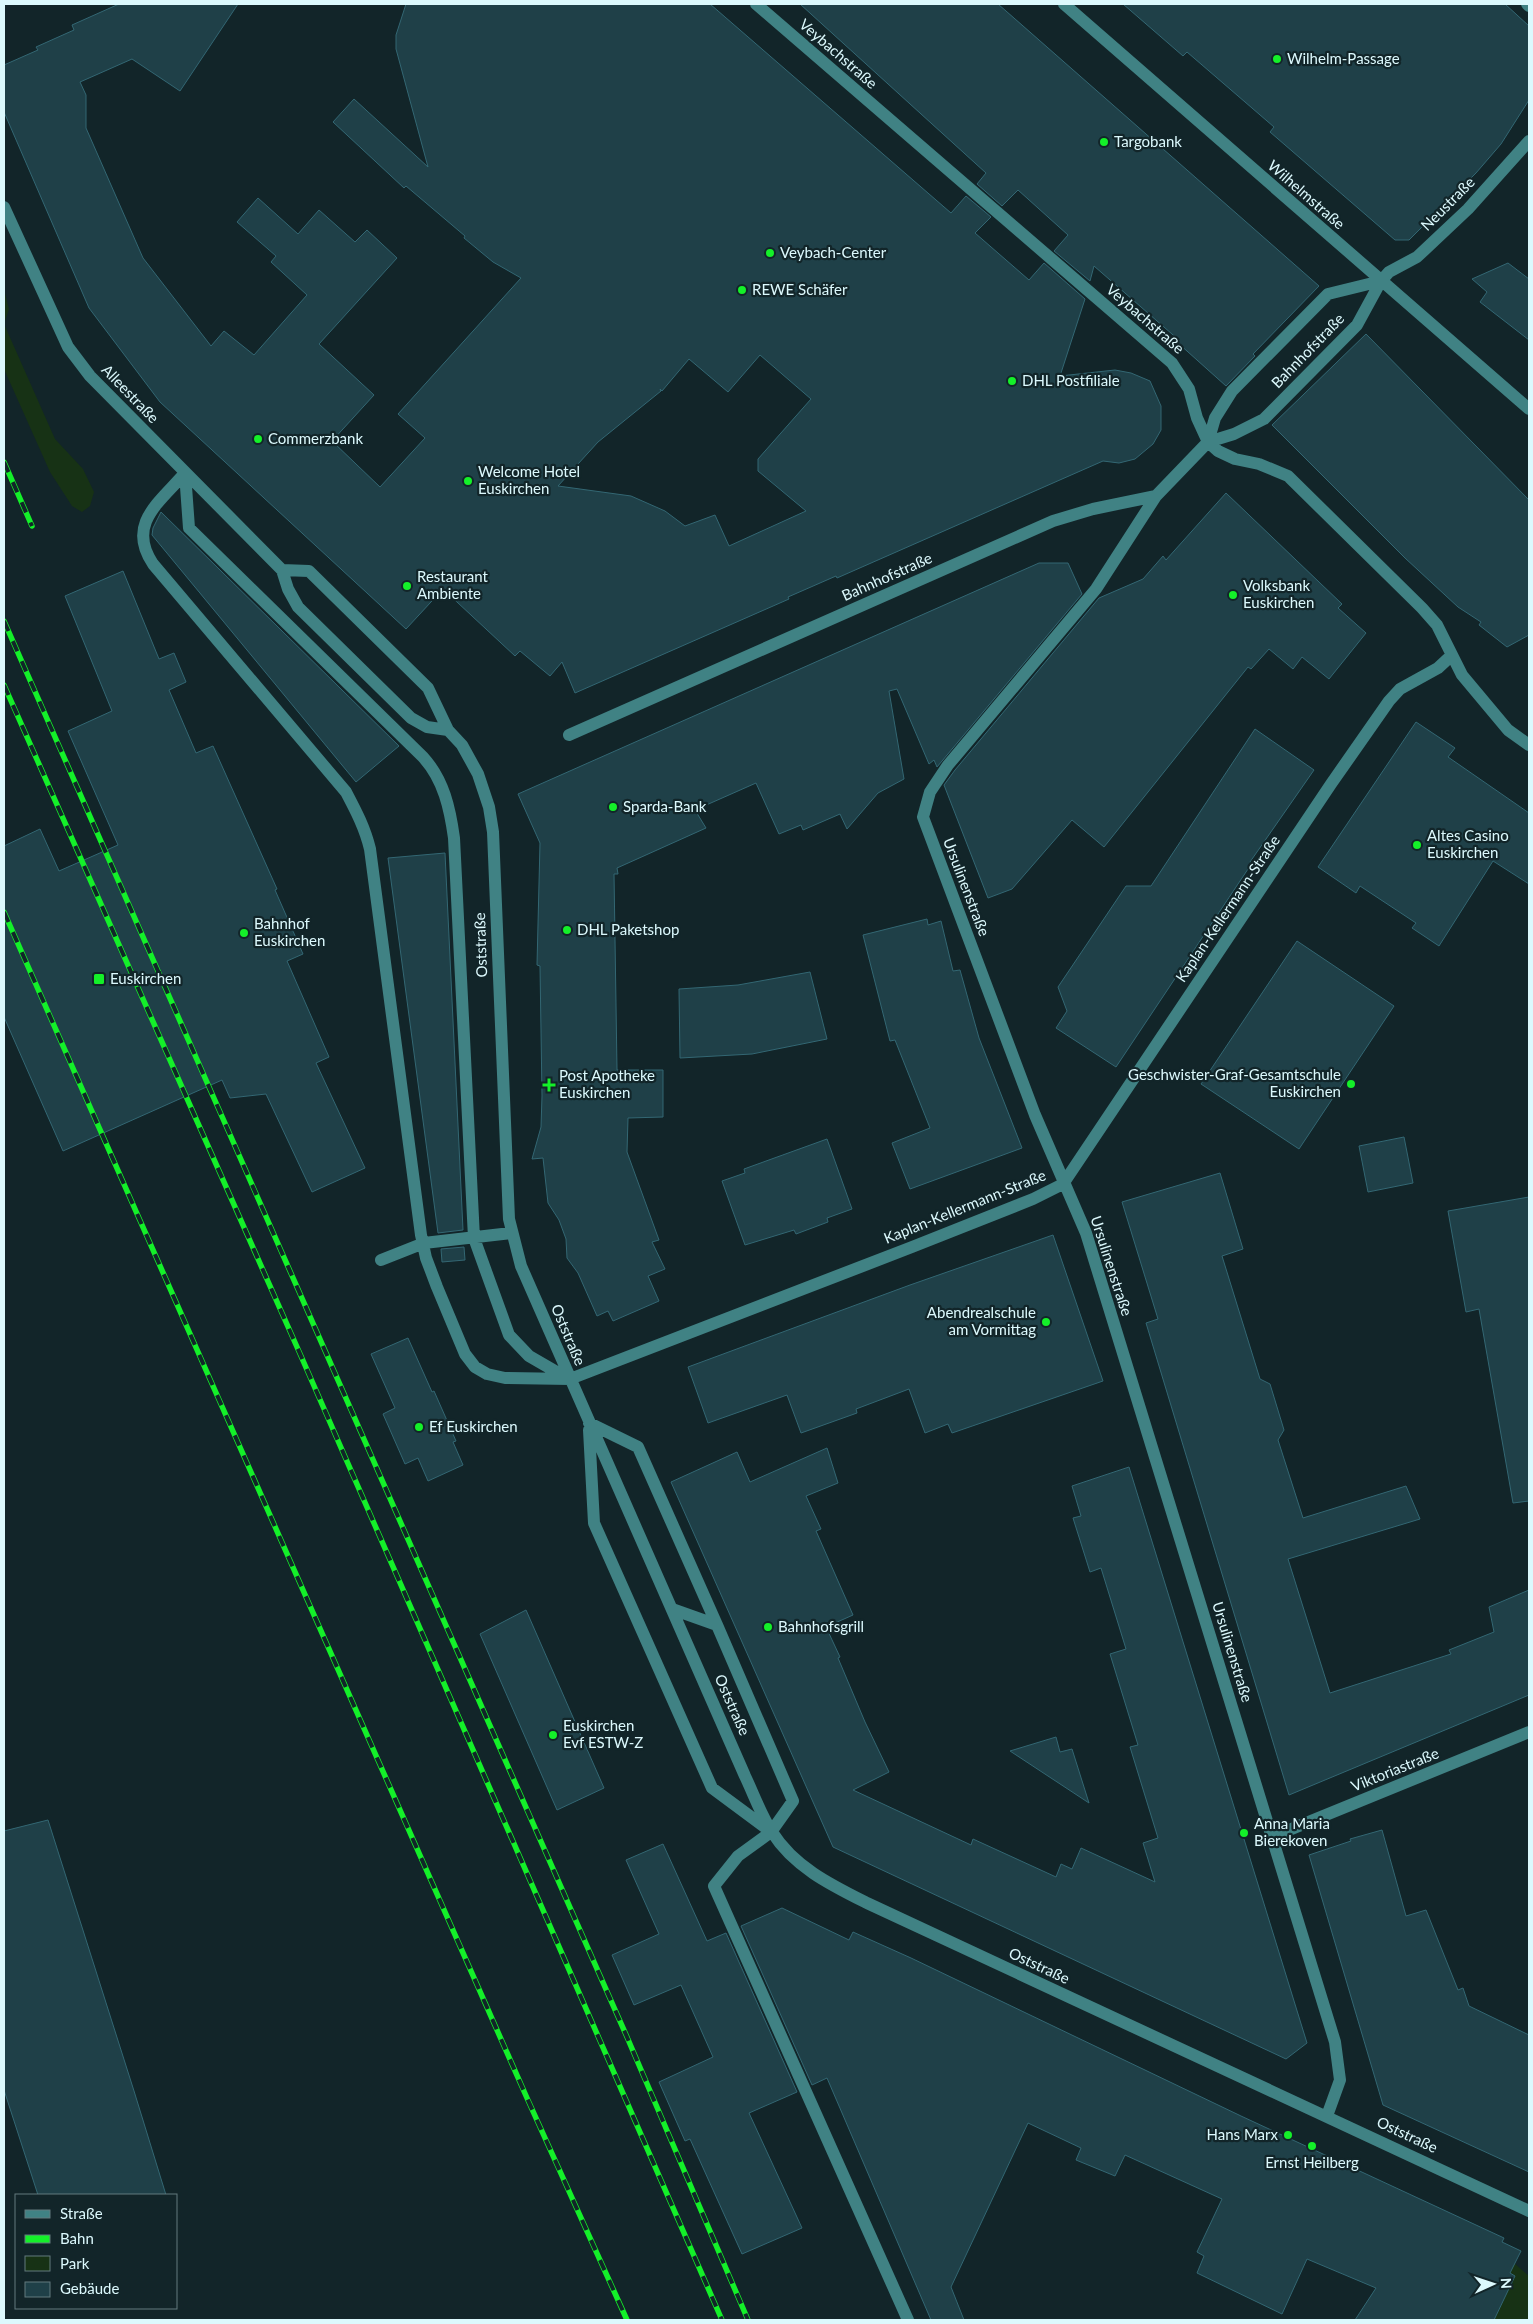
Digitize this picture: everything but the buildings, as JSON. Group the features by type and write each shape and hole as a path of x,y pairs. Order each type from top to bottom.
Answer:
{"street":[{"name":"Veybachstraße","path":"756,4 1172,363 1183,377 1189,390 1202,432 1208,442"},
{"name":"Wilhelmstraße","path":"1064,4 1529,410"},
{"name":"Neustraße","path":"1381,282 1389,272 1417,257 1468,209 1518,156 1529,141"},
{"name":"Alleestraße","path":"4,207 68,347 94,381 282,570 288,588 298,607 411,718 428,726 448,730"},
{"name":"Bahnhofstraße","path":"1208,442 1234,434 1264,419 1357,325 1381,282"},
{"name":"Bahnhofstraße","path":"568,735 1053,521 1093,509 1156,496 1208,442 1215,418 1232,391 1328,294 1381,282"},
{"path":"1208,442 1218,451 1235,459 1259,464 1288,476 1422,608 1437,625 1462,675 1508,730 1529,745"},
{"path":"185,473 189,528 432,766 444,791 451,816 454,838 474,1238 509,1335 529,1356 570,1379"},
{"path":"185,473 148,516 141,537 146,553 346,792 366,832 370,849 426,1258 465,1354 475,1366 487,1374 505,1378 570,1379"},
{"name":"Ursulinenstraße","path":"1156,496 1087,599 948,765 930,792 924,817 1031,1106 1063,1184 1086,1233 1335,2042 1340,2080 1327,2116"},
{"path":"282,570 309,571 428,688 448,730"},
{"name":"Kaplan-Kellermann-Straße","path":"570,1379 921,1244 1033,1199 1063,1184 1331,784 1389,701 1400,690 1438,668 1452,655"},
{"name":"Oststraße","path":"448,730 462,745 478,774 489,807 493,832 499,1004 511,1233 521,1266 588,1423 771,1832 799,1863 818,1877 858,1899 1529,2211"},
{"path":"381,1260 424,1244 511,1233"},
{"path":"771,1832 712,1788 594,1523 588,1423 638,1447 793,1801 771,1832 738,1856 714,1886 908,2320"},
{"path":"672,1609 717,1625"},
{"name":"Viktoriastraße","path":"1272,1837 1529,1732"}],"green space":[{"path":"4,290 9,309 4,324"},
{"path":"4,324 55,439 83,469 94,492 90,506 82,512 72,506 50,472 4,369"},
{"path":"1514,2263 1529,2276 1529,2320 1494,2320 1515,2276 1510,2273"}],"railway":[{"path":"4,462 32,526"},
{"path":"4,621 627,2037 748,2320"},
{"path":"4,685 301,1356 722,2320"},
{"path":"4,912 527,2098 627,2320"}],"place":[{"name":"Wilhelm-Passage","path":"1277,59"},
{"name":"Targobank","path":"1104,142"},
{"name":"Veybach-Center","path":"770,253"},
{"name":"REWE Schäfer","path":"742,290"},
{"name":"DHL Postfiliale","path":"1012,381"},
{"name":"Commerzbank","path":"258,439"},
{"name":"Welcome Hotel Euskirchen","path":"468,481"},
{"name":"Restaurant Ambiente","path":"407,586"},
{"name":"Volksbank Euskirchen","path":"1233,595"},
{"name":"Sparda-Bank","path":"613,807"},
{"name":"Altes Casino Euskirchen","path":"1417,845"},
{"name":"DHL Paketshop","path":"567,930"},
{"name":"Bahnhof Euskirchen","path":"244,933"},
{"name":"Euskirchen","path":"99,979"},
{"name":"Geschwister-Graf-Gesamtschule Euskirchen","path":"1351,1084"},
{"name":"Post Apotheke Euskirchen","path":"549,1085"},
{"name":"Abendrealschule am Vormittag","path":"1046,1322"},
{"name":"Ef Euskirchen","path":"419,1427"},
{"name":"Bahnhofsgrill","path":"768,1627"},
{"name":"Euskirchen Evf ESTW-Z","path":"553,1735"},
{"name":"Anna Maria Bierekoven","path":"1244,1833"},
{"name":"Hans Marx","path":"1288,2135"},
{"name":"Ernst Heilberg","path":"1312,2146"}]}
